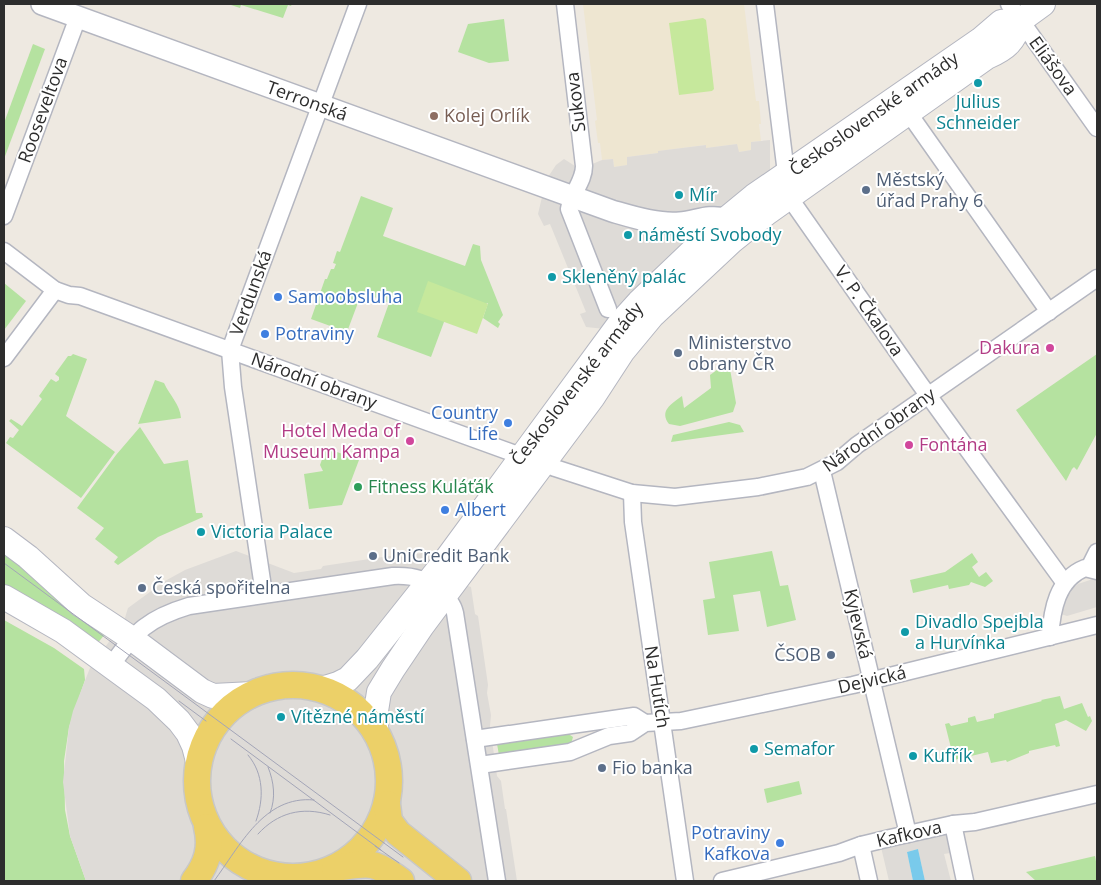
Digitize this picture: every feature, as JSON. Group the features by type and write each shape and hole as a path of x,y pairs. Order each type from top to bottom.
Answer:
{"main road":[{"name":"Československé armády","path":"376,732 379,692 422,626 449,556 532,460 593,397 618,358 652,316 787,186 903,105 1015,12 1044,4"},
{"name":"Československé armády","path":"532,460 620,323 639,302 726,219 754,196 787,186"},
{"path":"4,538 81,605 131,638 208,695 253,694"},
{"name":"Československé armády","path":"322,689 338,684 354,674 436,589"},
{"path":"4,598 62,631 156,699 179,721 188,733 199,765"},
{"path":"194,881 202,871 209,854 208,827 198,796 199,765 208,738 218,721 229,709 264,689 287,684 310,686 338,696 352,706 365,718 382,743 389,767 389,792 377,827 368,841 350,858 332,868 308,876 282,876 253,868 232,856 208,827"},
{"path":"386,804 389,821 398,833 458,881"},
{"path":"332,868 374,864 382,867 401,881"},
{"path":"243,881 270,873"}],"street":[{"name":"Terronská","path":"42,4 81,10 320,106 572,198"},
{"name":"Verdunská","path":"264,594 233,387 230,350 358,4"},
{"name":"Sukova","path":"565,4 584,166 584,175 572,198"},
{"name":"V. P. Čkalova","path":"765,4 787,186 928,396 1064,582"},
{"name":"Rooseveltova","path":"4,216 81,10"},
{"name":"Eliášova","path":"1015,12 1097,128"},
{"path":"903,105 1049,312"},
{"path":"608,309 571,216 569,209 572,198 632,217 680,223 714,217 726,219"},
{"path":"680,223 705,240 731,242"},
{"name":"Národní obrany","path":"4,251 55,290 69,295 80,296 532,460 632,494 675,497 792,481 822,471 1097,278"},
{"path":"4,358 55,290"},
{"name":"Kyjevská","path":"822,471 908,834"},
{"name":"Na Hutích","path":"632,494 633,522 685,881"},
{"path":"1050,637 1052,615 1064,582 1080,570 1093,570 1097,552"},
{"path":"111,666 131,638 147,624 169,612 189,606 393,576 411,576 436,589 452,604 456,619 497,881"},
{"name":"Dejvická","path":"480,765 570,752 609,736 630,733 645,724 681,721 871,681 1097,625"},
{"name":"Dejvická","path":"475,739 634,716 645,724"},
{"name":"Kafkova","path":"722,881 839,853 861,845 908,834 953,824 975,822 1097,794"},
{"path":"953,824 966,881"},
{"path":"861,845 869,881"}],"shaded area":[{"path":"583,4 744,4 756,101 759,101 761,141 751,142 752,150 738,152 737,144 706,148 705,145 659,151 658,153 627,157 628,165 614,167 613,159 602,160 595,121 597,120"},
{"name":"náměstí Svobody","path":"770,140 770,171 605,329 586,327 580,314 586,312 550,224 544,226 538,214 546,180 556,165 564,159 575,166 590,165 602,160 613,159 614,167 627,165 627,157 658,153 658,151 706,145 706,148 737,144 739,152 751,150 751,142"},
{"name":"Vítězné náměstí","path":"236,551 294,573 321,569 323,566 396,555 402,557 427,552 471,587 475,614 478,616 488,685 487,693 491,715 490,726 497,776 501,781 517,881 86,881 70,836 63,782 69,727 73,711 90,668 124,621 128,608 165,581 185,570"},
{"path":"1097,579 1097,607 1067,616 1061,614 1061,602 1068,591 1078,584"},
{"path":"945,833 947,835 957,881 950,853 944,854 951,881 925,881 918,849 907,852 913,881 889,881 881,847"}],"green space":[{"path":"228,4 292,4 291,6 288,5 283,18 241,5 240,8"},
{"path":"703,18 706,20 714,89 712,91 679,95 669,23"},
{"path":"504,19 509,61 489,63 458,52 468,24"},
{"path":"33,44 45,49 4,159 4,123"},
{"path":"361,196 393,208 383,236 465,266 473,244 480,246 481,260 503,315 498,322 500,324 498,328 483,318 488,303 444,322 431,357 377,337 389,303 362,292 347,332 311,319 325,279 327,279 331,269 334,269 336,264 333,263 337,251 340,252"},
{"path":"428,281 488,304 477,334 417,312"},
{"path":"4,283 26,301 4,330"},
{"path":"73,354 87,359 66,416 115,452 81,498 6,443 19,430 9,421 11,419 22,426 42,399 39,396 51,379 56,382 59,380 59,377 55,374 68,356"},
{"path":"1097,354 1097,433 1077,470 1074,467 1072,469 1066,481 1016,410"},
{"path":"726,366 730,369 736,403 733,412 680,426 669,424 665,415 670,405 682,396 684,408 711,388 710,375 721,367"},
{"path":"155,380 164,383 177,404 181,418 138,424"},
{"path":"729,422 740,425 744,432 671,442 673,435"},
{"path":"140,427 164,464 188,460 196,513 202,513 203,517 158,537 118,565 114,562 118,557 95,539 104,528 77,508 116,455"},
{"path":"326,448 359,460 342,505 309,509 304,474 323,471 320,465"},
{"path":"4,546 105,634 97,644 4,588"},
{"path":"772,551 780,586 788,585 796,620 767,627 760,591 733,595 739,631 708,635 703,600 715,598 709,562"},
{"path":"972,553 978,562 972,567 979,577 986,572 993,581 985,587 971,582 969,585 949,589 948,585 913,593 910,580 945,572"},
{"path":"4,620 54,648 84,669 85,680 69,727 64,761 65,810 70,836 86,881 4,881"},
{"path":"1060,696 1064,709 1082,703 1088,717 1090,716 1092,721 1086,731 1066,720 1055,724 1060,746 1056,747 1055,745 1029,751 1029,753 1007,762 1006,760 991,763 988,752 954,760 945,724 949,723 951,726 968,722 968,718 975,716 977,722 994,718 994,714"},
{"path":"567,733 573,737 571,744 499,755 497,744"},
{"path":"799,781 802,794 767,803 764,789"},
{"path":"1095,856 1097,881 1036,881 1026,872"}],"water":[{"path":"918,849 925,881 913,881 907,852"}],"tram line":[{"path":"4,563 403,857"},
{"path":"179,701 206,721"},
{"path":"231,739 381,850"},
{"path":"248,755 260,778 261,795 256,821"},
{"path":"268,767 274,790 270,813"},
{"path":"214,881 244,839 267,814 281,806 296,801 314,800"},
{"path":"258,834 273,821 291,813 310,811 330,815"},
{"path":"375,846 399,863"}],"place":[{"name":"Julius Schneider","path":"978,83"},
{"name":"Kolej Orlík","path":"434,116"},
{"name":"Městský úřad Prahy 6","path":"866,190"},
{"name":"Mír","path":"679,195"},
{"name":"náměstí Svobody","path":"628,235"},
{"name":"Skleněný palác","path":"552,277"},
{"name":"Samoobsluha","path":"278,297"},
{"name":"Potraviny","path":"265,334"},
{"name":"Dakura","path":"1050,348"},
{"name":"Ministerstvo obrany ČR","path":"678,353"},
{"name":"Country Life","path":"508,423"},
{"name":"Hotel Meda of Museum Kampa","path":"410,441"},
{"name":"Fontána","path":"909,445"},
{"name":"Fitness Kuláťák","path":"358,487"},
{"name":"Albert","path":"445,510"},
{"name":"Victoria Palace","path":"201,532"},
{"name":"UniCredit Bank","path":"373,556"},
{"name":"Česká spořitelna","path":"142,588"},
{"name":"Divadlo Spejbla a Hurvínka","path":"905,632"},
{"name":"ČSOB","path":"831,655"},
{"name":"Vítězné náměstí","path":"281,717"},
{"name":"Semafor","path":"754,749"},
{"name":"Kufřík","path":"913,756"},
{"name":"Fio banka","path":"602,768"},
{"name":"Potraviny Kafkova","path":"780,843"}]}
